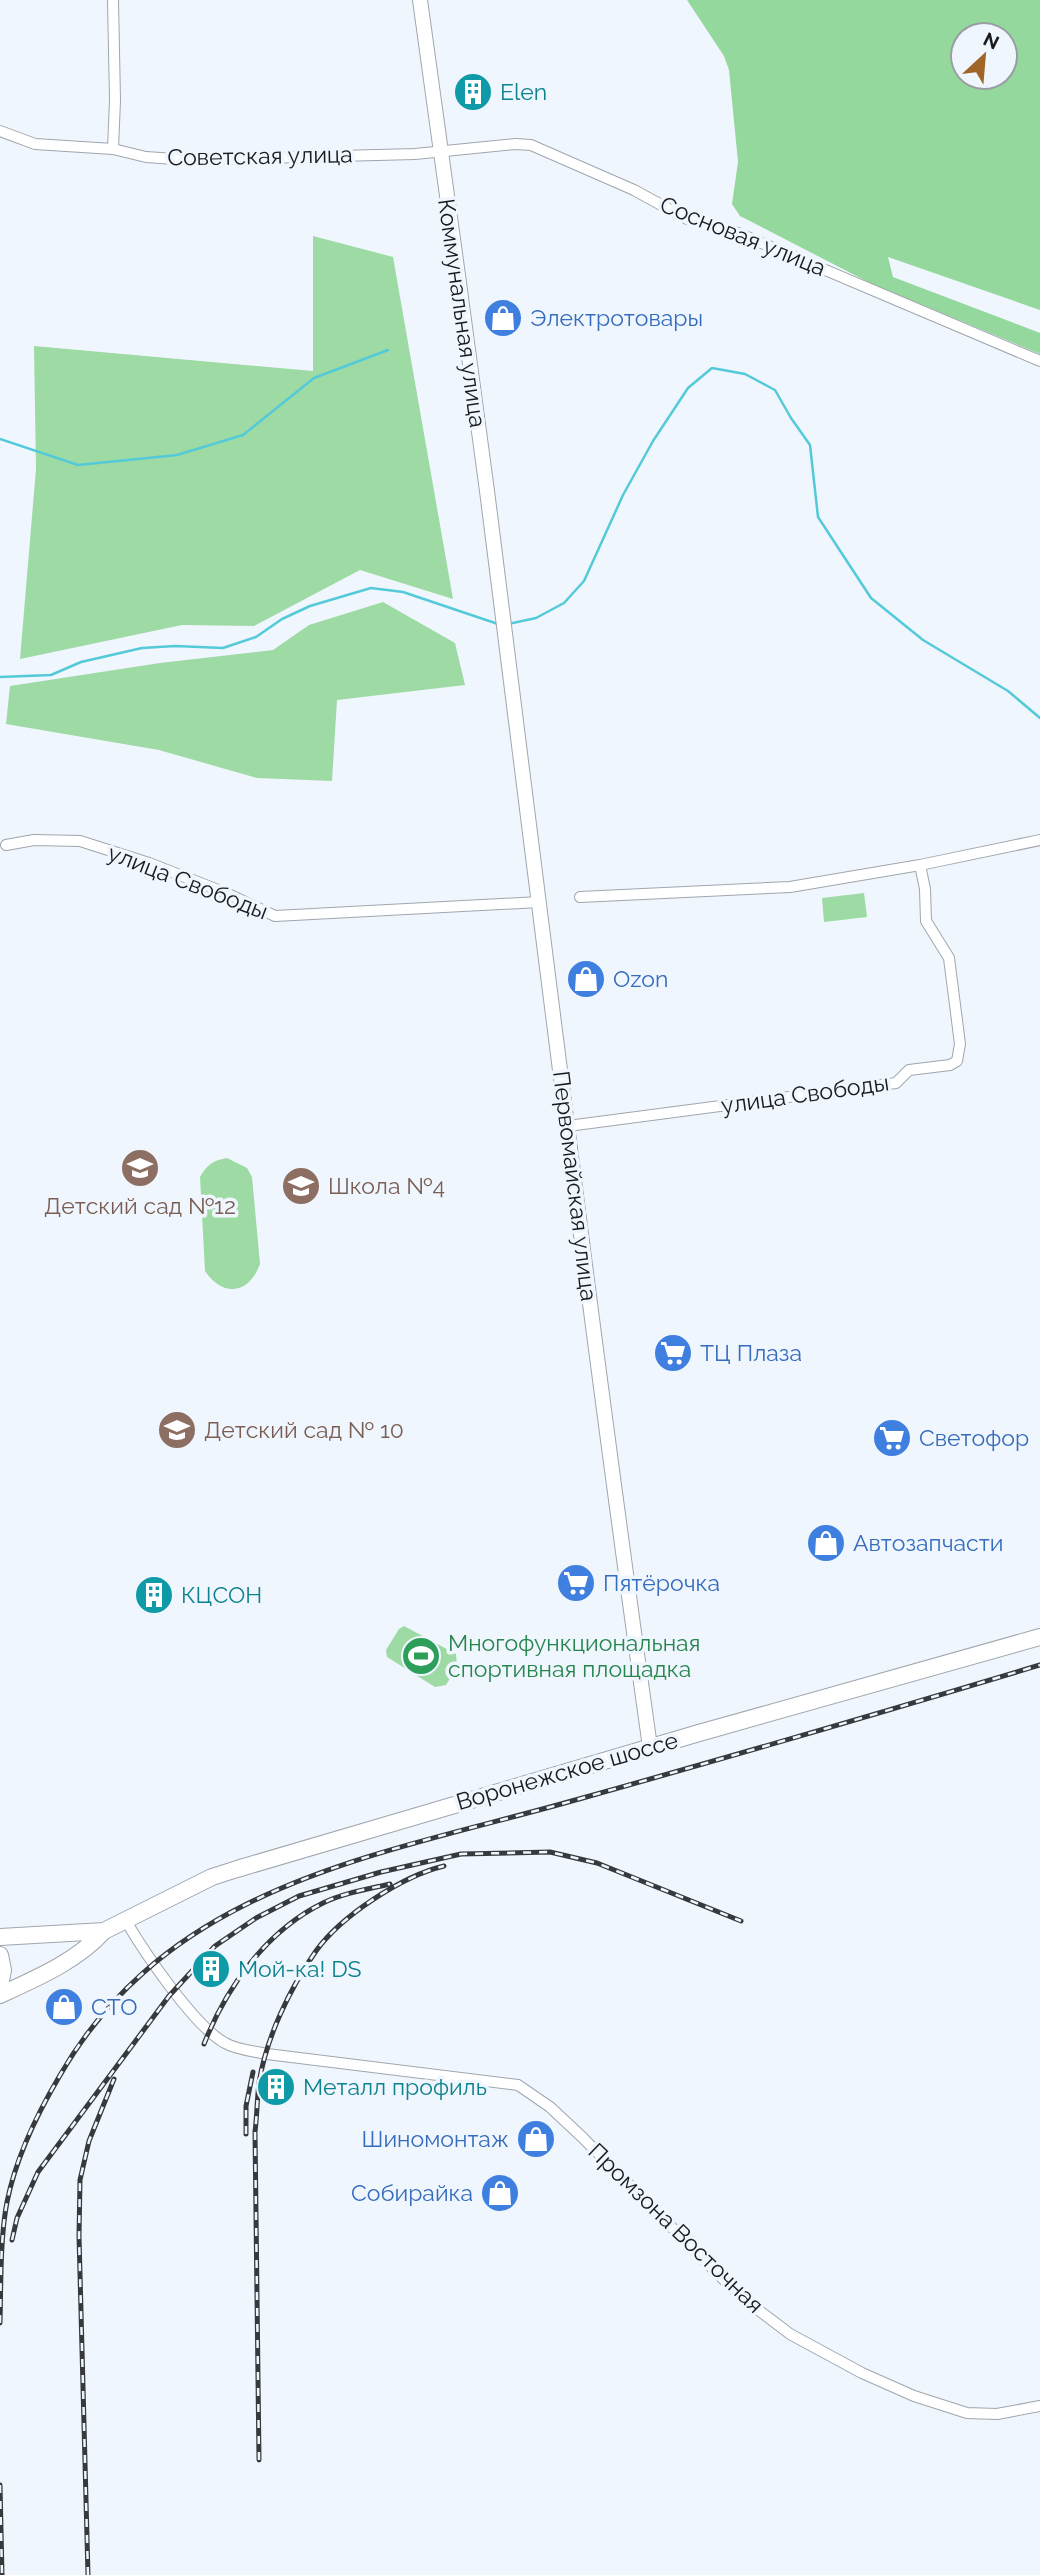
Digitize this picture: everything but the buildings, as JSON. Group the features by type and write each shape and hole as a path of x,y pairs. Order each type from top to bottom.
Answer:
{"main road":[{"name":"Воронежское шоссе","path":"0,1995 65,1962 104,1931 212,1877 650,1747 1040,1637"},
{"name":"Воронежское шоссе","path":"0,1937 104,1931"},
{"path":"0,1955 3,1970 0,1986"}],"street":[{"path":"113,0 113,149"},
{"name":"Коммунальная улица","path":"420,0 502,625"},
{"name":"Советская улица","path":"0,131 35,144 113,149 146,156 189,160 440,152"},
{"name":"Сосновая улица","path":"440,152 516,144 543,149 634,190 687,219 731,230 1040,361"},
{"name":"Первомайская улица","path":"502,625 650,1747"},
{"name":"улица Свободы","path":"6,845 34,840 80,841 149,863 226,893 275,916 539,902"},
{"path":"580,897 790,887 920,865 1040,840"},
{"name":"улица Свободы","path":"568,1126 896,1083 909,1070 957,1062 960,1044 949,958 926,921 925,889 920,865"},
{"name":"Промзона Восточная","path":"126,1921 153,1963 189,2009 203,2026 227,2044 267,2054 519,2085 581,2136 740,2296 790,2334 862,2373 914,2396 967,2413 997,2414 1040,2406"}],"green space":[{"path":"687,0 1040,0 1040,310 888,257 893,277 1040,333 1040,354 874,285 740,216 732,204 738,162 729,70 724,56"},
{"path":"313,236 393,257 453,599 360,570 254,626 182,625 20,659 36,469 34,346 313,371"},
{"path":"383,602 455,643 465,685 337,700 332,781 257,778 159,750 6,724 10,686 160,663 273,650 309,625"},
{"path":"864,893 867,917 824,922 822,898"},
{"path":"227,1158 247,1168 252,1177 260,1264 249,1282 235,1289 220,1286 205,1271 200,1177 211,1164"},
{"name":"Многофункциональная спортивная площадка","path":"404,1626 456,1654 457,1667 446,1685 435,1687 387,1657 386,1650 399,1629"}],"waterway":[{"path":"0,439 78,465 177,455 243,435 314,378 388,350"},
{"path":"508,624 536,618 564,603 584,581 623,495 653,441 688,388 712,368 745,374 775,390 810,445 818,517 871,598 923,640 1008,691 1040,718"},
{"path":"0,677 51,675 81,662 142,648 223,648 256,637 282,619 310,606 371,588 403,592 498,624"}],"railway":[{"path":"0,2323 2,2246 11,2185 21,2153 59,2077 105,2011 159,1959 220,1918 287,1886 357,1860 579,1799 1040,1665"},
{"path":"12,2240 17,2218 38,2172 169,1996 215,1946 256,1918 299,1896 381,1872 461,1854 550,1852 597,1863 741,1921"},
{"path":"259,2460 255,2132 259,2083 267,2049 280,2014 297,1981 327,1938 356,1911 374,1899 410,1879 444,1866"},
{"path":"204,2044 236,1982 250,1963 283,1929 323,1903 390,1884"},
{"path":"246,2134 246,2106 253,2072"},
{"path":"88,2575 79,2236 80,2180 89,2141 114,2079"},
{"path":"0,2485 2,2575"}],"place":[{"name":"Elen","path":"473,92"},
{"name":"Электротовары","path":"503,318"},
{"name":"Ozon","path":"586,979"},
{"name":"Детский сад №12","path":"140,1168"},
{"name":"Школа №4","path":"301,1186"},
{"name":"ТЦ Плаза","path":"673,1353"},
{"name":"Детский сад № 10","path":"177,1430"},
{"name":"Светофор","path":"892,1438"},
{"name":"Автозапчасти","path":"826,1543"},
{"name":"Пятёрочка","path":"576,1583"},
{"name":"КЦСОН","path":"154,1595"},
{"name":"Многофункциональная спортивная площадка","path":"421,1656"},
{"name":"Мой-ка! DS","path":"211,1969"},
{"name":"СТО","path":"64,2007"},
{"name":"Металл профиль","path":"276,2087"},
{"name":"Шиномонтаж","path":"536,2139"},
{"name":"Собирайка","path":"500,2193"}]}
